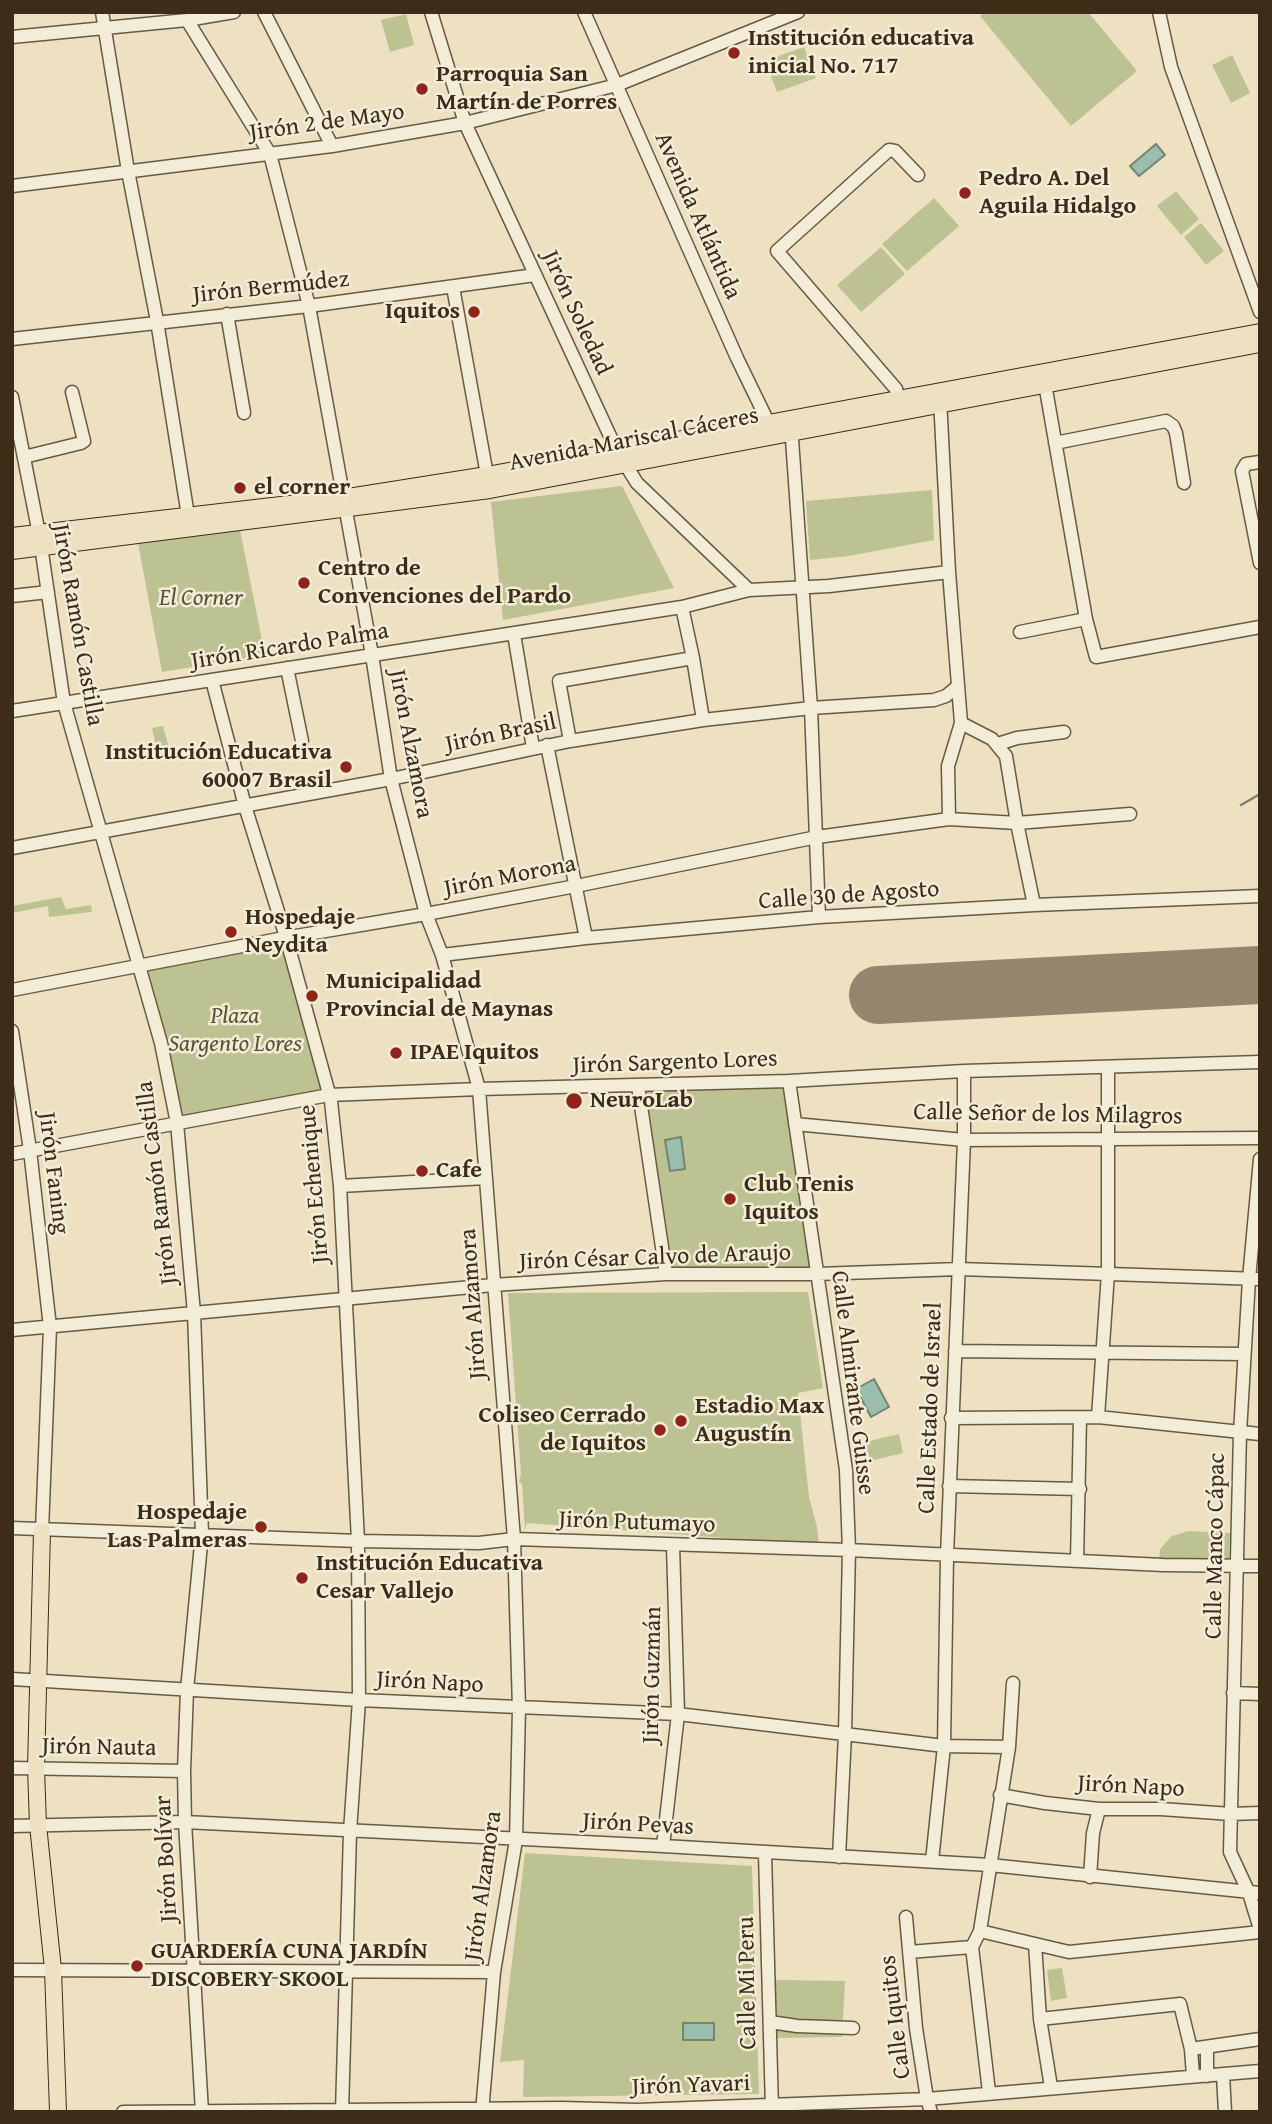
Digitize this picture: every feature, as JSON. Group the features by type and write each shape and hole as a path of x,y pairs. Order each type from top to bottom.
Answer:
{"main road":[{"name":"Avenida Mariscal Cáceres","path":"12,536 40,540 343,504 490,490 621,458 1044,378 1260,332"},
{"name":"Avenida Mariscal Cáceres","path":"1044,378 1260,344"},
{"name":"Avenida Mariscal Cáceres","path":"791,426 899,399 940,398"},
{"name":"Avenida Mariscal Cáceres","path":"343,504 487,475 621,458"},
{"name":"Avenida Mariscal Cáceres","path":"12,551 40,540"},
{"path":"42,1531 36,1768 38,1825 53,1969 58,2112"}],"street":[{"path":"102,12 189,523"},
{"path":"12,37 187,20 234,12"},
{"path":"264,12 332,146"},
{"name":"Jirón Soledad","path":"431,12 466,123 621,458 637,483 749,590"},
{"name":"Avenida Atlántida","path":"583,12 771,430"},
{"name":"Jirón 2 de Mayo","path":"12,186 332,146 466,123 617,85 797,12"},
{"path":"1159,12 1171,67 1260,312"},
{"name":"Jirón Alzamora","path":"187,20 270,154 309,306 372,655 391,779 426,914 442,956 479,1089 514,1539 519,1708 516,1840 494,1972 482,2111"},
{"path":"899,399 896,389 777,251 889,150 895,150 918,175"},
{"name":"Jirón Bermúdez","path":"12,339 309,306 535,275"},
{"path":"453,287 487,475"},
{"path":"227,314 244,414"},
{"path":"1044,378 1086,619 1096,657 1260,627"},
{"path":"24,457 84,441 72,392"},
{"name":"Jirón Ramón Castilla","path":"12,397 40,540 64,703 103,832 161,1044 177,1123 194,1313 202,1534 187,1690 184,1771"},
{"path":"940,398 948,572 961,718 948,766 949,819"},
{"path":"1055,443 1166,421 1173,426 1176,433 1184,483"},
{"path":"791,426 811,708 819,917"},
{"path":"1260,462 1246,464 1242,471 1260,563"},
{"name":"Jirón Ricardo Palma","path":"12,711 682,607 749,590 829,586 948,572"},
{"path":"12,596 48,592"},
{"path":"682,607 704,720"},
{"path":"1020,632 1086,619"},
{"path":"514,634 533,748"},
{"path":"570,741 559,681 693,658"},
{"path":"287,668 302,741"},
{"name":"Jirón Echenique","path":"212,680 245,806 286,937 329,1095 340,1186 358,1541 359,1700 345,1971 342,2112"},
{"path":"958,686 946,696 953,709 961,718 998,744 1006,756 1034,905"},
{"name":"Jirón Brasil","path":"12,848 391,779 570,741 704,720 811,708 934,700 946,696"},
{"path":"998,744 1017,738 1064,732"},
{"path":"547,745 586,938"},
{"name":"Jirón Morona","path":"12,990 286,937 576,886 817,837 949,819 1017,823 1130,814"},
{"name":"Calle 30 de Agosto","path":"442,956 586,938 819,917 1260,896"},
{"name":"Jirón Faning","path":"12,1031 30,1150 50,1327 42,1531"},
{"name":"Jirón Sargento Lores","path":"12,1154 329,1095 789,1081 964,1071 1260,1062"},
{"path":"1098,1417 1108,1273 1108,1068"},
{"name":"Calle Estado de Israel","path":"932,1861 944,1746 949,1486 964,1140 964,1071"},
{"name":"Calle Almirante Guisse","path":"789,1081 846,1470 849,1550 839,1857"},
{"path":"638,1086 666,1274"},
{"name":"Calle Señor de los Milagros","path":"795,1124 964,1140 1260,1138"},
{"name":"Calle Manco Cápac","path":"1260,1158 1254,1279 1244,1354 1240,1433 1230,1852 1254,1893 1260,1930"},
{"path":"340,1186 486,1178"},
{"name":"Jirón César Calvo de Araujo","path":"12,1330 493,1285 666,1274 817,1274 959,1269 1254,1279"},
{"path":"954,1352 1244,1354"},
{"path":"951,1419 1098,1417 1260,1434"},
{"path":"1077,1561 1080,1418"},
{"path":"949,1486 1080,1489"},
{"name":"Jirón Putumayo","path":"12,1528 358,1541 479,1543 514,1539 1260,1566"},
{"name":"Jirón Guzmán","path":"663,1846 678,1714 673,1546"},
{"name":"Jirón Napo","path":"12,1679 359,1700 678,1714 944,1746 1009,1747"},
{"path":"989,2092 972,1947 980,1931 1009,1747 1013,1683"},
{"path":"1233,1693 1260,1693"},
{"name":"Jirón Nauta","path":"12,1768 184,1771"},
{"name":"Jirón Bolívar","path":"184,1771 202,2111"},
{"name":"Jirón Napo","path":"1000,1795 1099,1809 1161,1808 1231,1814 1260,1813"},
{"path":"1090,1877 1093,1833 1099,1809"},
{"name":"Jirón Pevas","path":"12,1826 185,1822 663,1846 990,1865 1254,1893"},
{"name":"Calle Mi Peru","path":"765,1854 772,2108"},
{"name":"Calle Iquitos","path":"906,1917 916,2028 929,2106"},
{"path":"980,1931 1069,1952 1260,1930"},
{"path":"1035,1944 1040,2019 1051,2087"},
{"path":"909,1952 972,1947"},
{"path":"12,1970 494,1972"},
{"path":"1040,2019 1180,2004 1200,2076"},
{"path":"770,2022 853,2028"},
{"path":"1191,2049 1260,2039"},
{"path":"1200,2076 1207,2047"},
{"name":"Jirón Yavari","path":"123,2112 637,2111 929,2106 989,2092 1260,2071"},
{"path":"1223,2075 1224,2112"}],"green space":[{"path":"985,12 1088,12 1137,71 1071,126 980,16"},
{"path":"406,14 414,45 390,52 381,20"},
{"path":"804,47 816,78 777,92 765,61"},
{"path":"1232,55 1250,93 1231,103 1212,65"},
{"path":"1176,191 1199,219 1181,235 1157,206"},
{"path":"934,198 959,226 907,271 882,244"},
{"path":"1201,223 1224,251 1206,265 1184,237"},
{"path":"881,247 905,274 861,312 837,285"},
{"path":"622,486 674,588 503,620 491,502"},
{"path":"932,490 934,540 849,556 810,560 806,501"},
{"name":"El Corner","path":"240,530 265,655 162,672 138,543"},
{"path":"163,726 172,759 159,759 152,728"},
{"path":"61,897 66,909 91,905 92,912 49,917 48,906 12,913 12,906"},
{"name":"Plaza Sargento Lores","path":"286,937 329,1095 184,1122 138,966"},
{"name":"Club Tenis Iquitos","path":"789,1081 817,1274 666,1274 638,1086"},
{"name":"Coliseo Cerrado de Iquitos","path":"808,1292 823,1388 798,1393 809,1497 819,1545 527,1523 525,1530 522,1484 519,1481 521,1474 508,1293"},
{"path":"899,1434 903,1453 870,1461 865,1442"},
{"path":"1189,1531 1230,1533 1229,1558 1218,1563 1159,1560 1160,1549 1172,1536"},
{"path":"525,1853 752,1866 759,2094 523,2097 524,2060 500,2062"},
{"path":"1062,1968 1067,1998 1051,2001 1047,1970"},
{"path":"773,1980 845,1981 842,2037 775,2038"}],"shaded area":[{"path":"1156,144 1165,155 1139,176 1130,166"},
{"path":"681,1137 685,1169 670,1171 665,1140"},
{"path":"874,1379 889,1407 871,1417 856,1389"},
{"path":"683,2023 714,2023 714,2040 683,2040"}],"waterway":[{"path":"1241,805 1260,794"}],"runway":[{"path":"878,995 1260,975"}],"place":[{"name":"Institución educativa inicial No. 717","path":"734,53"},
{"name":"Parroquia San Martín de Porres","path":"422,89"},
{"name":"Pedro A. Del Aguila Hidalgo","path":"965,193"},
{"name":"Iquitos","path":"474,312"},
{"name":"el corner","path":"240,488"},
{"name":"Centro de Convenciones del Pardo","path":"304,583"},
{"name":"Institución Educativa 60007 Brasil","path":"346,767"},
{"name":"Hospedaje Neydita","path":"231,932"},
{"name":"Municipalidad Provincial de Maynas","path":"312,996"},
{"name":"IPAE Iquitos","path":"396,1053"},
{"name":"NeuroLab","path":"574,1101"},
{"name":"Cafe","path":"422,1171"},
{"name":"Club Tenis Iquitos","path":"730,1199"},
{"name":"Estadio Max Augustín","path":"681,1421"},
{"name":"Coliseo Cerrado de Iquitos","path":"660,1430"},
{"name":"Hospedaje Las Palmeras","path":"261,1527"},
{"name":"Institución Educativa Cesar Vallejo","path":"302,1578"},
{"name":"GUARDERÍA CUNA JARDÍN DISCOBERY SKOOL","path":"137,1966"}]}
